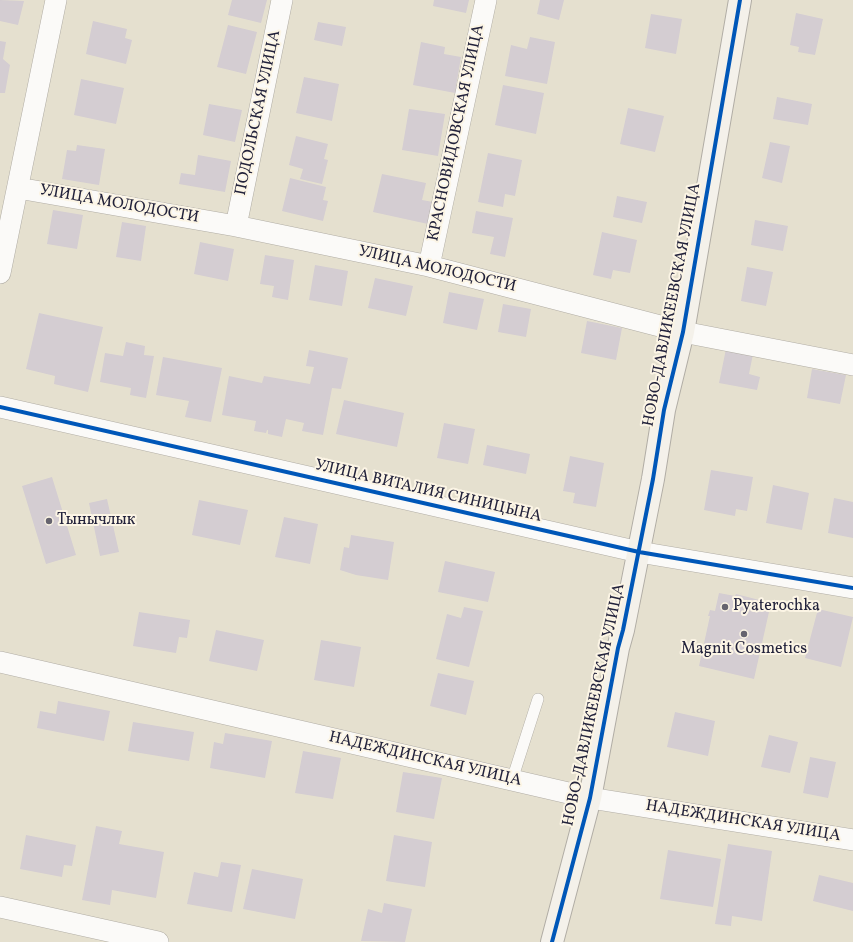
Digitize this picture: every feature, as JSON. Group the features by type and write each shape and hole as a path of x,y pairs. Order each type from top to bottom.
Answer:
{"street":[{"path":"0,273 56,0"},
{"name":"ПОДОЛЬСКАЯ УЛИЦА","path":"236,226 282,0"},
{"name":"КРАСНОВИДОВСКАЯ УЛИЦА","path":"429,266 486,0"},
{"name":"НОВО-ДАВЛИКЕЕВСКАЯ УЛИЦА","path":"552,942 590,798 618,648 623,630 653,479 664,410 683,332 740,0"},
{"name":"УЛИЦА МОЛОДОСТИ","path":"18,188 236,226 429,266 683,332 853,365"},
{"name":"УЛИЦА ВИТАЛИЯ СИНИЦЫНА","path":"0,408 638,552 853,588"},
{"name":"НАДЕЖДИНСКАЯ УЛИЦА","path":"0,662 590,798 853,840"},
{"path":"0,907 158,942"}],"lane":[{"path":"512,780 538,699"}],"building":[{"path":"0,0 24,1 18,25 0,21"},
{"path":"232,0 267,0 261,23 228,15"},
{"path":"434,0 469,0 466,13 433,6"},
{"path":"540,0 564,0 559,20 537,14"},
{"path":"796,13 823,19 815,55 798,52 799,47 790,45"},
{"path":"651,14 682,19 676,54 645,48"},
{"path":"93,21 127,29 125,38 132,40 126,64 86,54"},
{"path":"318,22 346,27 342,46 314,40"},
{"path":"228,25 257,32 246,74 217,67"},
{"path":"530,37 555,42 547,84 505,76 511,45 527,49"},
{"path":"0,41 6,42 3,59 10,65 5,93 0,93"},
{"path":"421,42 445,47 444,54 461,57 455,93 413,85"},
{"path":"304,77 339,84 332,121 296,113"},
{"path":"81,79 124,88 116,124 74,115"},
{"path":"503,85 544,93 536,134 495,125"},
{"path":"777,97 812,104 808,125 773,119"},
{"path":"209,104 242,110 235,142 203,135"},
{"path":"628,108 664,116 655,152 620,144"},
{"path":"409,109 445,114 438,156 402,150"},
{"path":"296,136 328,144 324,159 328,160 322,184 300,179 303,169 289,165"},
{"path":"770,142 790,146 782,183 762,178"},
{"path":"77,145 105,149 99,185 62,179 67,150 76,151"},
{"path":"488,153 522,160 515,196 505,194 503,207 478,202"},
{"path":"198,155 231,161 225,192 179,184 181,173 195,175"},
{"path":"382,174 426,183 422,200 433,202 428,224 373,212"},
{"path":"290,178 326,187 323,200 328,201 323,221 282,211"},
{"path":"617,196 647,202 642,223 613,217"},
{"path":"53,210 83,215 77,249 47,244"},
{"path":"476,211 513,218 505,257 490,254 494,237 472,233"},
{"path":"755,220 788,226 783,251 751,245"},
{"path":"122,222 146,226 141,261 116,257"},
{"path":"602,232 637,240 630,273 613,270 611,279 593,275"},
{"path":"200,242 234,249 228,281 194,274"},
{"path":"265,255 294,260 288,300 272,297 274,286 260,284"},
{"path":"315,265 348,271 342,306 309,300"},
{"path":"747,267 773,272 766,306 741,301"},
{"path":"375,278 413,286 406,316 368,308"},
{"path":"449,292 484,299 477,330 443,323"},
{"path":"503,304 531,309 526,337 498,332"},
{"path":"39,313 103,327 88,392 54,384 55,376 26,369"},
{"path":"587,321 622,328 616,360 581,353"},
{"path":"126,342 145,346 144,355 154,356 146,398 130,395 131,388 100,382 105,353 123,356"},
{"path":"726,349 753,354 749,374 760,377 757,390 719,383"},
{"path":"309,350 348,358 341,389 332,388 323,435 302,431 304,423 286,419 282,437 268,434 268,430 266,433 254,431 256,421 222,415 229,376 262,383 264,376 310,384 314,367 306,366"},
{"path":"163,357 222,368 211,422 185,417 189,401 156,395"},
{"path":"812,369 846,375 840,404 807,398"},
{"path":"344,400 404,413 397,447 336,434"},
{"path":"444,423 475,429 468,464 437,458"},
{"path":"487,445 530,454 526,474 483,465"},
{"path":"570,456 604,463 596,507 573,503 575,493 563,491"},
{"path":"711,470 753,477 747,511 736,509 735,516 704,510"},
{"name":"Тынычлык","path":"52,477 76,555 46,564 22,486"},
{"path":"773,485 809,493 802,530 766,523"},
{"path":"834,498 853,502 853,538 828,533"},
{"path":"107,499 119,552 100,556 89,503"},
{"path":"199,500 248,510 240,545 192,535"},
{"path":"284,517 318,524 310,564 275,557"},
{"path":"351,535 394,542 388,580 356,575 340,570 344,547 349,548"},
{"path":"445,561 495,572 488,602 438,592"},
{"path":"719,593 735,596 736,594 771,603 754,679 699,666 710,616 708,616 710,610 715,611"},
{"path":"464,607 483,611 469,667 436,659 447,614 461,618"},
{"path":"818,609 853,617 841,667 805,658"},
{"path":"139,612 190,620 187,638 179,637 176,653 133,646"},
{"path":"216,630 264,640 257,671 209,661"},
{"path":"321,640 361,647 354,687 314,680"},
{"path":"438,673 474,681 466,715 430,706"},
{"path":"58,701 110,711 104,741 37,728 40,711 56,714"},
{"path":"675,712 715,721 708,756 667,747"},
{"path":"133,722 194,732 189,761 128,751"},
{"path":"225,733 272,741 265,778 210,768 214,742 223,744"},
{"path":"769,735 798,742 790,773 761,767"},
{"path":"303,751 341,758 333,799 295,793"},
{"path":"810,757 836,762 828,798 803,793"},
{"path":"403,772 442,778 434,819 396,812"},
{"path":"96,826 122,831 119,844 164,852 156,898 112,890 110,905 82,900"},
{"path":"26,835 76,845 72,866 64,865 62,877 20,869"},
{"path":"394,835 432,842 425,887 386,881"},
{"path":"728,844 772,851 762,921 732,916 731,926 715,924"},
{"path":"668,850 721,859 713,907 660,899"},
{"path":"221,862 241,865 232,912 187,904 194,872 218,877"},
{"path":"252,869 303,879 295,919 243,909"},
{"path":"819,875 853,883 853,911 813,901"},
{"path":"384,903 412,909 405,942 361,941 368,909 382,913"}],"cycle path":[{"path":"552,942 590,798 618,648 623,630 653,479 664,410 683,332 740,0"},
{"path":"0,407 639,552 853,588"}],"place":[{"name":"Тынычлык","path":"49,521"},
{"name":"Pyaterochka","path":"725,607"},
{"name":"Magnit Cosmetics","path":"744,634"}]}
